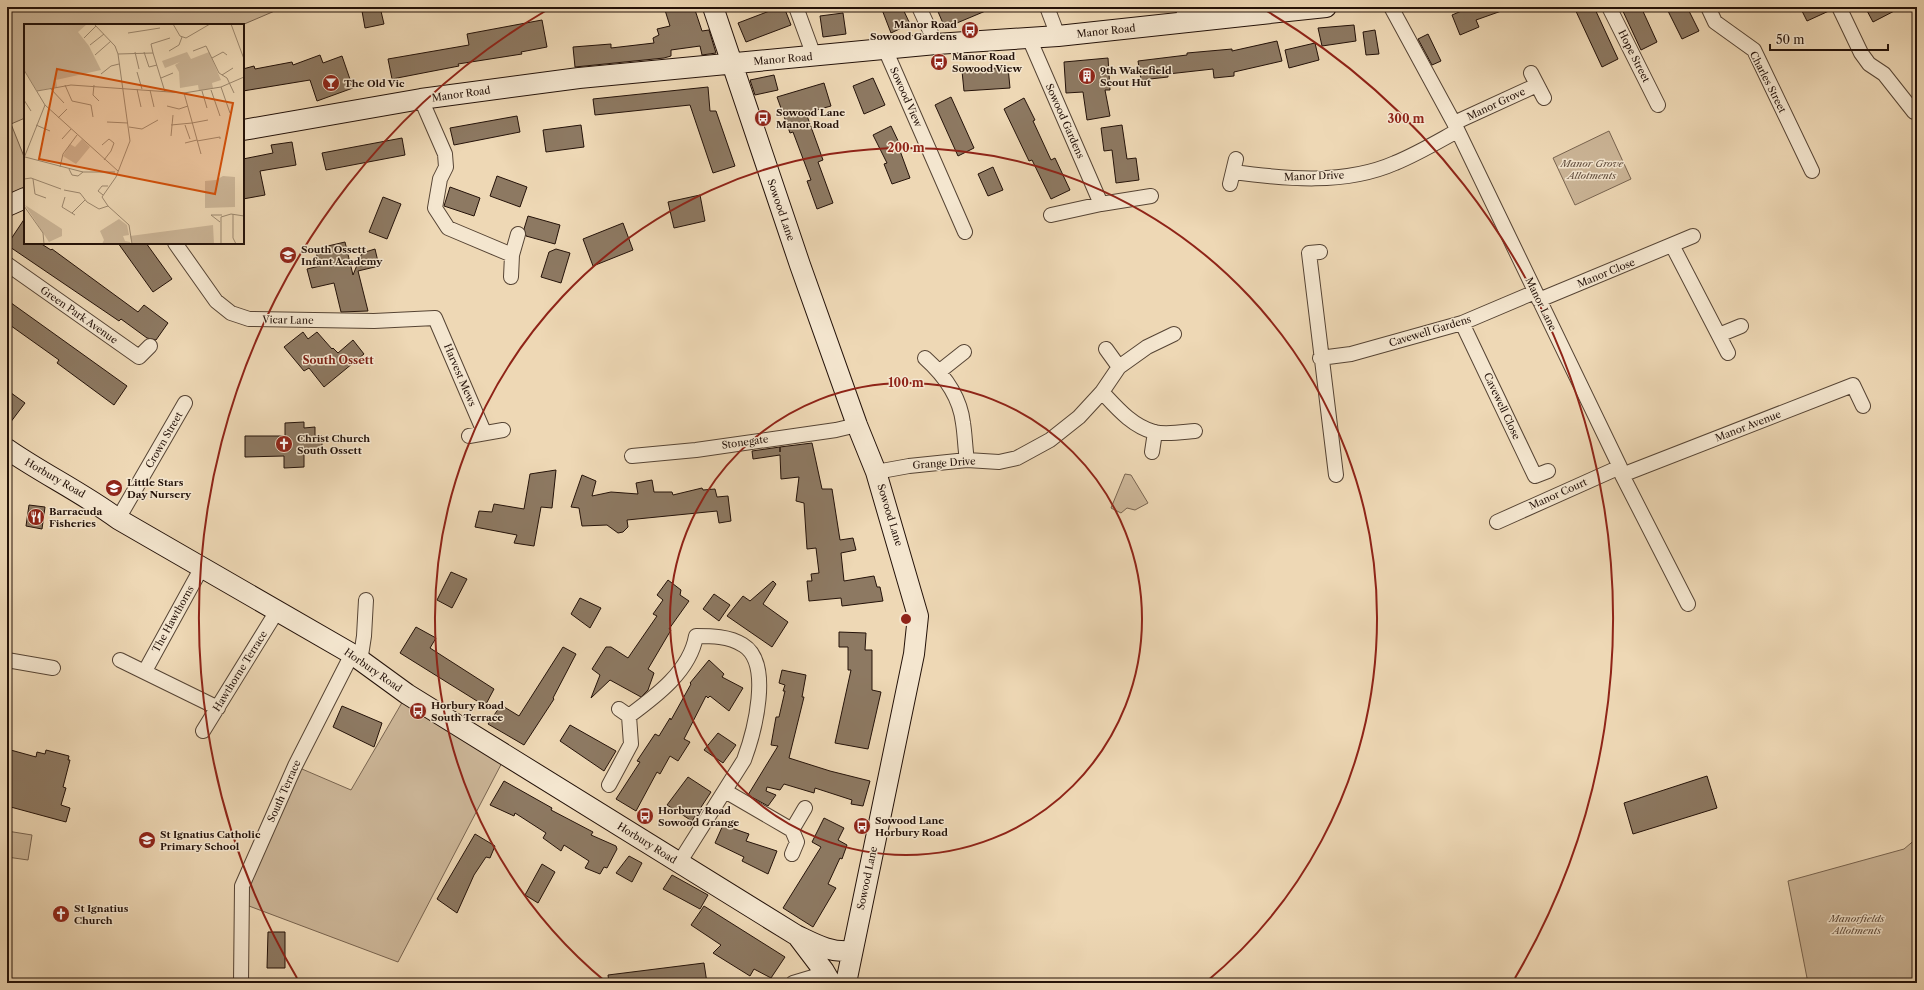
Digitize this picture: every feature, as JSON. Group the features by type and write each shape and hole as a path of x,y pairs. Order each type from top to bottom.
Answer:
{"street":[{"name":"Sowood Lane","path":"713,7 731,63 857,425 876,472 918,616 914,654 851,951 846,983"},
{"path":"796,7 814,56"},
{"path":"919,7 936,44"},
{"path":"1047,7 1058,36"},
{"name":"Manor Road","path":"244,130 421,99 578,78 936,44 1058,36 1186,14 1326,7"},
{"name":"Manor Lane","path":"1391,7 1456,127 1621,471 1688,604"},
{"name":"Hope Street","path":"1610,7 1658,104"},
{"name":"Charles Street","path":"1708,7 1715,22 1754,50 1812,171"},
{"path":"1839,7 1861,53 1869,64 1884,74 1894,85 1914,112"},
{"name":"Sowood Gardens","path":"1029,38 1101,204"},
{"name":"Sowood View","path":"885,49 965,232"},
{"name":"Manor Grove","path":"1456,127 1534,79 1544,98"},
{"path":"421,99 445,154 446,167 440,179 435,208 448,228 512,255"},
{"name":"Manor Drive","path":"1233,171 1295,178 1331,178 1366,173 1394,164 1456,127"},
{"path":"1051,215 1101,204 1151,196"},
{"path":"7,206 24,198"},
{"path":"511,277 512,255 518,234"},
{"name":"Manor Close","path":"1537,296 1693,236"},
{"name":"Vicar Lane","path":"176,244 216,301 231,313 249,319 374,321 435,318"},
{"path":"1672,245 1728,353"},
{"path":"1320,252 1309,253 1320,358 1336,475"},
{"name":"Green Park Avenue","path":"7,264 139,357 150,346"},
{"name":"Cavewell Gardens","path":"1320,358 1351,354 1462,323 1537,296"},
{"name":"Harvest Mews","path":"435,318 484,432"},
{"name":"Cavewell Close","path":"1462,323 1535,476 1548,471"},
{"path":"1719,335 1742,326"},
{"name":"Grange Drive","path":"876,472 909,466 967,460 999,462 1017,458 1033,450 1079,417 1102,392 1119,366 1147,347 1174,334"},
{"path":"1106,349 1119,366"},
{"path":"940,371 964,352"},
{"path":"925,358 940,371 948,382 963,423 963,437 967,460"},
{"name":"Manor Avenue","path":"1621,471 1853,385 1863,406"},
{"path":"1102,392 1124,415 1139,426 1155,432 1195,431"},
{"name":"Crown Street","path":"118,519 185,403"},
{"name":"Stonegate","path":"632,456 696,450 836,430 857,425"},
{"path":"469,436 484,432 503,430"},
{"path":"1152,452 1155,432"},
{"name":"Horbury Road","path":"7,449 57,481 91,499 118,519 356,658 407,694 796,935 830,951 851,951"},
{"name":"Manor Court","path":"1496,522 1621,471"},
{"name":"The Hawthorns","path":"144,671 202,567"},
{"name":"South Terrace","path":"240,983 242,886 295,766 356,658 364,636 366,600"},
{"name":"Hawthorne Terrace","path":"203,731 277,611"},
{"path":"609,785 631,744 624,713 644,704 677,675 694,645 696,636 727,639 744,645 752,653 757,663 759,675 755,718 750,742 744,760 679,863"},
{"path":"7,660 53,668"},
{"path":"120,660 218,708"},
{"path":"725,791 792,830 797,842 792,854"},
{"path":"792,830 805,808"},
{"name":"Horbury Road","path":"796,935 828,977"},
{"path":"793,983 813,977 828,977"}],"green space":[{"path":"7,7 284,7 244,24 24,24 24,118 11,124 24,156 24,198 7,206"},
{"name":"Manor Grove Allotments","path":"1609,131 1631,179 1575,205 1553,158"},
{"path":"1125,474 1131,475 1148,503 1135,510 1127,508 1121,513 1111,508"},
{"path":"407,694 506,755 398,962 241,903 295,766 351,790"},
{"path":"7,831 32,835 28,860 7,857"},
{"name":"Manorfields Allotments","path":"1917,838 1917,983 1808,983 1788,881 1904,849"}],"building":[{"path":"368,7 380,7 384,24 365,28 362,11 369,10"},
{"path":"664,7 694,7 702,31 709,30 716,53 702,55 700,46 671,50 671,56 664,58 575,67 573,47 611,44 611,48 654,43 653,38 659,35 657,29 670,26"},
{"path":"780,7 784,7 791,25 746,42 738,23"},
{"path":"881,7 902,7 910,24 891,33"},
{"path":"936,7 995,7 945,28"},
{"path":"1471,7 1506,7 1507,9 1476,20 1479,27 1460,35 1452,15"},
{"path":"1574,7 1594,7 1618,59 1602,67"},
{"path":"1621,7 1641,7 1657,42 1641,50"},
{"path":"1666,7 1687,7 1699,31 1682,39"},
{"path":"1800,7 1831,7 1831,10 1807,21"},
{"path":"1865,7 1902,7 1873,22"},
{"path":"843,13 846,34 823,37 820,16"},
{"path":"542,20 547,47 521,52 522,54 458,64 459,66 392,79 388,59 469,45 467,34"},
{"path":"1354,25 1356,41 1322,46 1318,28"},
{"path":"1375,30 1379,54 1366,55 1363,32"},
{"path":"1428,34 1441,61 1432,65 1418,39"},
{"path":"1277,41 1282,61 1234,72 1234,76 1214,78 1213,69 1168,74 1168,77 1141,80 1138,61 1187,55 1187,53 1232,49 1232,51"},
{"path":"1315,43 1319,60 1289,68 1285,50"},
{"path":"320,55 323,63 342,56 353,88 317,101 310,80 244,91 244,69 254,66 255,69 292,62 293,65"},
{"name":"9th Wakefield Scout Hut","path":"1108,58 1110,90 1105,90 1110,116 1087,120 1083,92 1066,93 1064,62"},
{"path":"1008,67 1010,88 964,91 962,71"},
{"path":"774,75 778,90 755,95 750,80"},
{"path":"873,78 885,105 864,114 853,86"},
{"path":"824,83 831,106 806,113 823,160 818,162 833,203 817,209 807,181 811,180 793,132 790,133 777,97"},
{"path":"708,87 710,111 716,111 735,166 713,173 690,105 595,115 593,99"},
{"path":"951,97 974,148 958,156 935,105"},
{"path":"1024,98 1035,120 1033,121 1051,160 1055,158 1070,190 1051,199 1032,160 1029,161 1004,109"},
{"path":"517,116 520,132 454,145 450,128"},
{"path":"581,125 584,147 546,152 543,130"},
{"path":"1122,125 1127,159 1136,158 1139,180 1116,183 1112,150 1104,151 1101,128"},
{"path":"891,126 901,147 899,148 910,178 892,184 884,164 887,163 873,135"},
{"path":"402,138 405,155 326,170 322,153"},
{"path":"292,142 296,165 260,171 265,195 244,199 244,159 273,153 271,145"},
{"path":"993,167 1003,190 988,196 978,174"},
{"path":"497,176 527,187 520,207 490,196"},
{"path":"450,187 480,198 474,216 444,206"},
{"path":"700,195 705,221 674,228 668,202"},
{"path":"383,197 401,204 387,239 369,232"},
{"path":"528,216 560,225 555,244 526,236 524,229"},
{"path":"24,220 24,244 42,244 51,250 52,249 138,312 144,305 168,323 156,340 147,338 121,319 119,321 7,245"},
{"path":"623,223 633,250 593,266 583,239"},
{"path":"345,242 353,275 362,253 375,249 379,266 358,271 368,311 341,312 334,283 312,288 307,269 320,266 315,249"},
{"path":"119,244 147,244 172,279 153,292"},
{"path":"556,249 570,253 561,283 541,277 549,252"},
{"path":"7,300 127,386 114,405 57,363 59,360 7,323"},
{"path":"303,332 308,339 317,332 332,349 333,348 338,353 353,340 364,354 324,387 309,368 304,371 284,347"},
{"path":"7,390 25,403 7,427"},
{"name":"Christ Church South Ossett","path":"304,422 304,428 315,427 315,436 322,436 322,453 304,453 304,467 284,468 284,456 245,457 245,436 285,436 285,423"},
{"path":"812,443 822,489 832,489 840,540 853,538 856,550 841,553 844,581 874,576 877,587 880,587 883,601 842,606 841,598 809,601 807,581 812,581 811,574 819,573 816,548 807,549 804,503 796,501 799,477 781,479 780,455 753,459 752,451"},
{"path":"556,470 552,508 541,507 534,546 514,543 517,535 475,527 479,511 492,512 494,504 524,509 530,474"},
{"path":"582,475 596,481 592,496 611,492 638,494 636,483 652,480 654,492 672,492 673,495 702,488 703,490 715,489 717,497 728,496 731,521 719,523 717,511 627,520 628,527 623,532 618,533 607,525 582,526 579,508 571,507"},
{"name":"Barracuda Fisheries","path":"29,505 45,507 42,529 26,526"},
{"path":"451,572 467,579 452,608 437,600"},
{"path":"668,580 681,590 680,595 689,601 669,629 671,630 648,669 654,673 648,690 641,697 610,680 591,698 600,675 592,669 606,647 611,647 628,658 657,616 653,614 663,600 657,595"},
{"path":"773,581 776,584 763,604 788,622 772,647 727,616 743,596 750,601"},
{"path":"714,594 730,605 719,621 703,609"},
{"path":"580,598 601,608 590,628 571,614"},
{"path":"416,627 436,638 430,648 494,689 485,706 400,653"},
{"path":"839,632 866,633 865,650 872,650 872,690 881,692 868,749 835,743 851,670 848,670 848,647 839,647"},
{"path":"563,647 576,654 553,698 554,699 524,745 488,724 501,705 519,716"},
{"path":"709,660 724,674 722,677 743,688 729,711 710,696 708,698 706,696 684,739 690,742 678,761 670,756 660,774 657,772 636,811 616,799 640,762 637,761 655,734 659,736 670,718 671,720 691,684 690,683"},
{"path":"782,670 806,675 802,697 804,697 789,758 830,771 870,781 863,806 851,804 852,800 815,788 814,793 784,784 780,790 767,787 766,791 776,795 768,806 748,795 778,746 771,745 776,717 779,717 785,691 783,691 785,685 779,683"},
{"path":"342,706 382,723 374,747 333,727"},
{"path":"570,725 616,751 604,771 560,741"},
{"path":"718,733 736,745 723,763 704,750"},
{"path":"7,749 36,757 37,752 45,754 46,750 69,756 68,760 70,760 63,787 66,788 61,805 70,808 66,822 7,806"},
{"path":"1707,776 1717,808 1633,834 1624,803"},
{"path":"688,777 711,792 692,821 667,805"},
{"path":"504,781 552,808 551,810 593,832 591,835 616,846 617,849 607,868 604,867 600,874 585,868 589,861 564,845 561,851 543,838 546,833 515,813 514,816 490,805"},
{"path":"824,818 844,828 838,840 847,845 842,859 840,858 828,884 836,888 813,927 783,908 821,847 812,842"},
{"path":"723,825 749,834 746,841 777,851 768,874 742,861 744,857 715,843"},
{"path":"475,834 495,846 490,858 486,857 474,875 457,913 437,899"},
{"path":"629,856 642,863 632,882 616,873"},
{"path":"542,864 555,872 538,903 525,895"},
{"path":"672,875 708,895 700,909 663,889"},
{"path":"704,906 785,957 771,978 754,969 750,976 713,953 721,945 691,925"},
{"path":"268,932 285,932 285,968 267,968"},
{"path":"704,963 707,983 609,983 608,975"}],"place":[{"name":"Manor Road Sowood Gardens","path":"970,30"},
{"name":"Manor Road Sowood View","path":"939,62"},
{"name":"9th Wakefield Scout Hut","path":"1087,76"},
{"name":"The Old Vic","path":"331,83"},
{"name":"Sowood Lane Manor Road","path":"763,118"},
{"name":"South Ossett Infant Academy","path":"288,255"},
{"name":"Christ Church South Ossett","path":"284,444"},
{"name":"Little Stars Day Nursery","path":"114,488"},
{"name":"Barracuda Fisheries","path":"36,517"},
{"name":"Horbury Road South Terrace","path":"418,711"},
{"name":"Horbury Road Sowood Grange","path":"645,816"},
{"name":"Sowood Lane Horbury Road","path":"862,826"},
{"name":"St Ignatius Catholic Primary School","path":"147,840"},
{"name":"St Ignatius Church","path":"61,914"}],"district":[{"name":"South Ossett","path":"338,360"}]}
